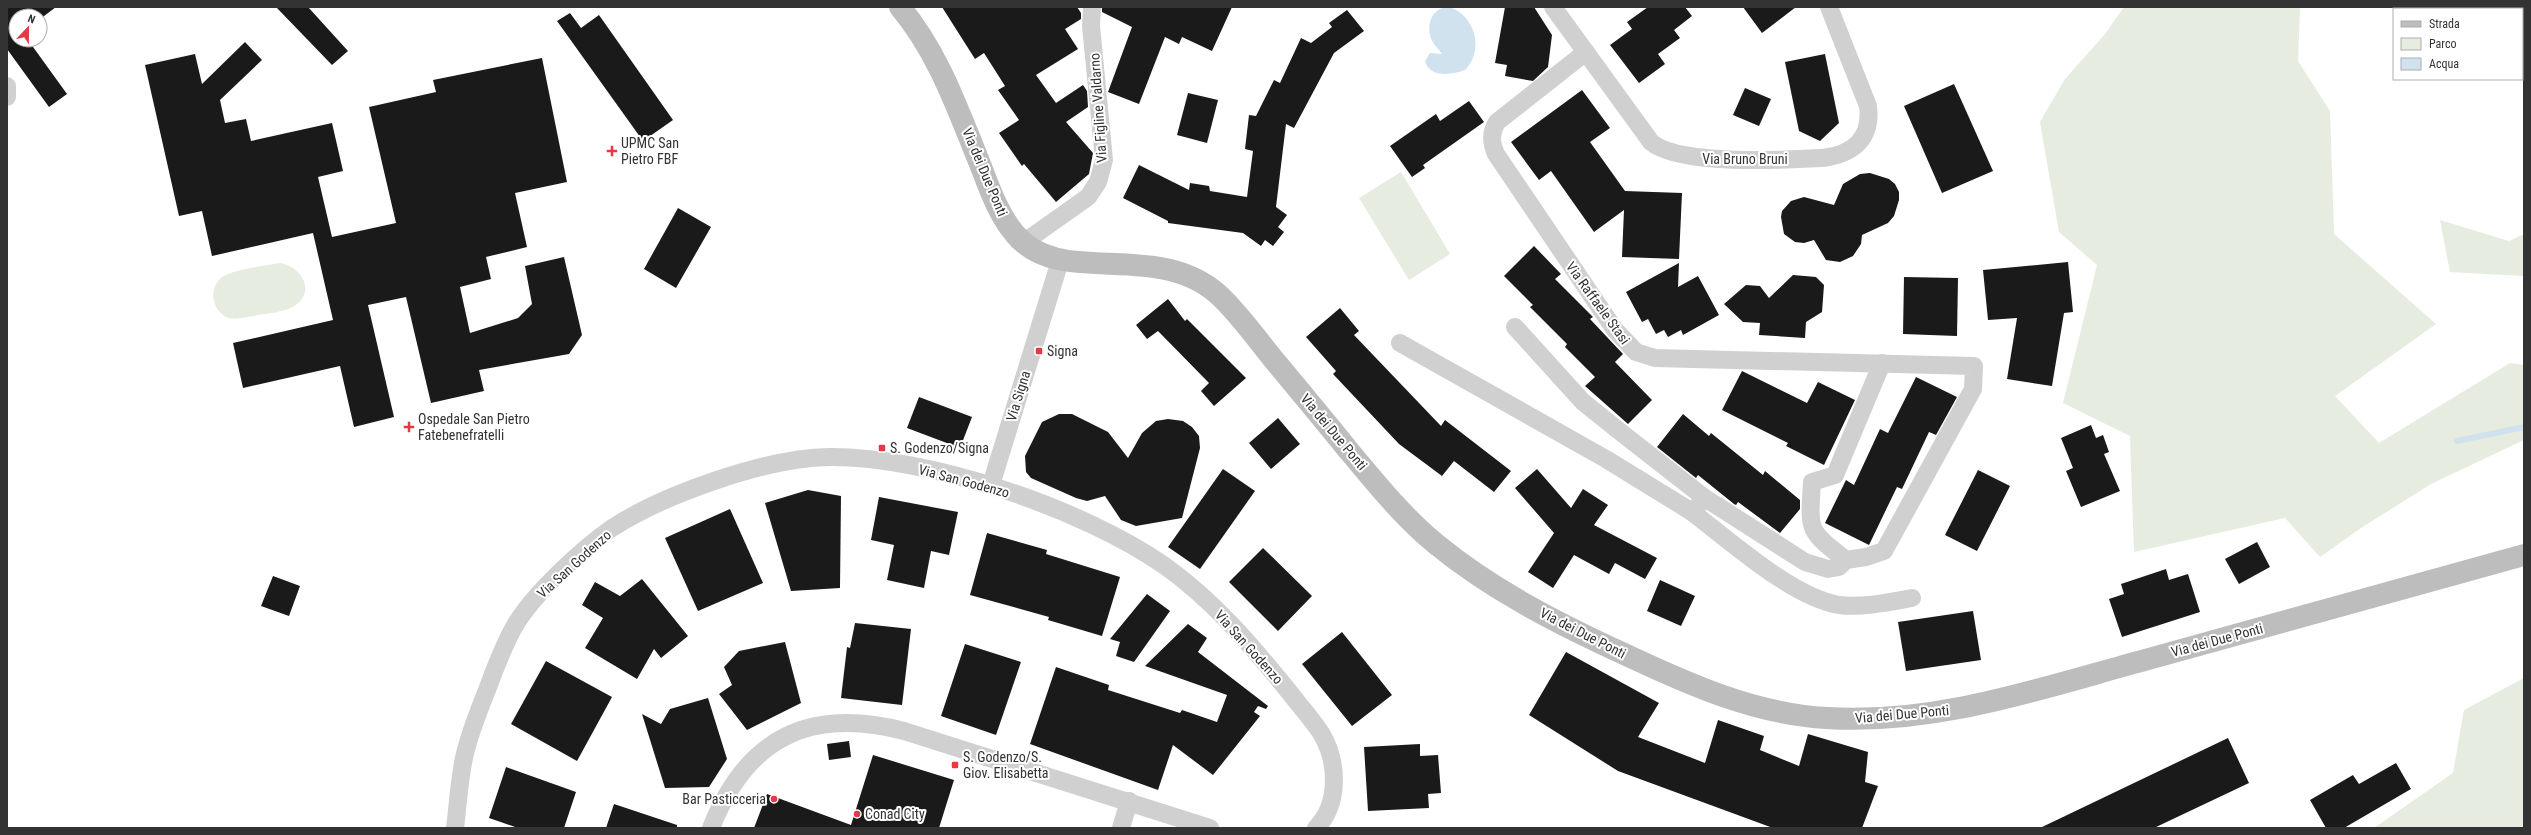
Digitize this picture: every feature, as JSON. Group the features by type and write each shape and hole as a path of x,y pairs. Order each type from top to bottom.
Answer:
{"street":[{"name":"Via dei Due Ponti","path":"900,7 932,51 959,108 995,201 1009,226 1023,243 1060,261 1153,266 1180,272 1202,282 1231,308 1373,480 1412,522 1461,563 1508,594 1598,642 1711,692 1780,712 1828,718 1876,718 1919,715 1968,707 2524,555"},
{"name":"Via Figline Valdarno","path":"1023,243 1088,197 1094,190 1101,175 1104,151 1091,26 1092,7"},
{"name":"Via Bruno Bruni","path":"1553,7 1644,134 1661,150 1697,159 1830,157 1858,144 1867,132 1870,118 1864,94 1829,7"},
{"name":"Via Raffaele Stasi","path":"1586,52 1497,122 1492,132 1491,143 1496,154 1550,235 1616,330 1631,347 1642,354 1655,358 1974,366 1973,390 1884,551 1866,558 1846,560"},
{"path":"7,86 7,97"},
{"name":"Via Signa","path":"991,486 1060,261"},
{"path":"1515,327 1583,402 1705,498 1805,562 1828,569 1839,567 1846,560 1820,540 1810,522 1812,482 1835,475 1882,363"},
{"path":"1400,343 1606,459 1692,512 1746,554 1788,582 1822,600 1840,605 1883,603 1912,598"},
{"name":"Via San Godenzo","path":"455,828 463,767 469,740 513,629 546,587 591,545 615,527 678,496 712,483 763,468 803,459 837,457 877,461 951,475 991,486 1074,518 1154,559 1192,587 1254,648 1315,725 1326,743 1333,768 1332,796 1326,816 1316,828"},
{"path":"1692,512 1705,498"},
{"path":"714,822 728,791 744,768 763,750 788,736 814,725 850,722 870,723 904,731 1129,801 1210,828"},
{"path":"1121,828 1129,801"}],"green space":[{"path":"2124,7 2300,7 2298,61 2330,111 2334,234 2436,324 2335,396 2379,443 2510,363 2524,365 2524,440 2431,484 2361,528 2320,557 2285,518 2134,552 2130,436 2063,403 2097,265 2059,232 2040,122 2065,79 2105,34"},
{"path":"1401,172 1450,254 1409,280 1359,198"},
{"path":"2440,220 2509,241 2524,234 2524,276 2450,272"},
{"path":"280,263 293,268 303,279 305,291 303,298 297,304 282,311 238,319 229,318 219,311 213,294 214,288 221,278 233,272"},
{"path":"2524,678 2524,828 2374,828 2453,773 2464,710"}],"water":[{"path":"1449,7 1458,11 1471,25 1476,43 1475,53 1465,70 1442,74 1431,70 1425,61 1430,53 1442,54 1433,43 1429,30 1431,20 1436,12 1439,9"}],"building":[{"path":"7,7 56,7 48,13 48,8 8,8 8,48 34,48 67,94 49,107 7,49"},
{"path":"276,7 308,7 348,51 332,65"},
{"path":"942,7 1077,7 1081,13 1081,19 1065,29 1078,49 1036,75 1056,103 1083,85 1087,91 1088,107 1066,122 1093,153 1089,174 1056,202 1024,164 1022,166 999,133 1019,120 998,90 1005,86 984,53 975,59"},
{"path":"1102,7 1232,7 1212,51 1182,37 1179,44 1165,37 1139,104 1108,92 1132,27 1102,12"},
{"path":"1505,7 1534,7 1552,35 1548,67 1533,81 1505,76 1507,65 1495,63"},
{"path":"1648,7 1685,7 1692,16 1674,30 1680,38 1658,54 1665,64 1639,83 1610,45 1632,29 1627,22"},
{"path":"1743,7 1796,7 1762,33"},
{"path":"1347,10 1364,31 1334,53 1294,128 1286,124 1276,207 1287,215 1278,227 1284,232 1273,246 1265,240 1261,246 1243,233 1168,223 1168,221 1123,198 1139,165 1189,190 1190,183 1209,186 1210,191 1247,197 1253,151 1245,149 1249,115 1256,116 1274,80 1280,83 1301,38 1311,43 1332,27 1329,23"},
{"path":"570,13 581,28 599,15 673,120 643,141 557,21"},
{"path":"245,42 262,60 220,100 225,123 246,119 251,141 332,123 343,171 318,177 332,237 396,223 369,107 436,92 433,80 542,58 567,182 515,193 527,247 486,257 491,279 460,287 470,333 518,318 532,304 525,266 564,257 582,335 569,354 479,370 484,391 431,403 406,297 368,305 394,417 354,427 340,366 243,388 233,343 333,320 313,233 212,256 202,211 179,216 145,65 195,54 202,84"},
{"path":"1825,54 1839,123 1820,141 1799,131 1785,62"},
{"path":"1954,84 1993,171 1942,193 1904,106"},
{"path":"1745,88 1771,99 1759,126 1733,115"},
{"path":"1582,90 1610,128 1590,142 1625,191 1682,193 1679,259 1622,257 1624,210 1594,232 1551,171 1539,180 1511,142"},
{"path":"1188,93 1218,100 1207,143 1177,135"},
{"path":"1469,101 1484,122 1423,165 1425,168 1412,177 1390,146 1436,114 1440,121"},
{"path":"1870,173 1889,179 1895,184 1899,192 1899,200 1894,216 1888,223 1862,235 1861,244 1853,256 1840,262 1826,260 1814,240 1804,243 1795,242 1784,234 1781,217 1782,211 1791,201 1804,197 1834,205 1843,184 1860,174"},
{"path":"678,208 711,227 676,288 644,269"},
{"path":"1534,246 1561,274 1555,279 1593,317 1590,319 1623,354 1615,362 1652,400 1628,424 1585,386 1595,377 1565,347 1567,344 1530,307 1533,305 1504,276"},
{"path":"2068,262 2073,312 2064,313 2052,386 2007,379 2017,318 1988,320 1983,270"},
{"path":"1679,263 1678,287 1698,276 1719,315 1683,335 1681,330 1668,337 1664,330 1656,334 1648,319 1642,322 1626,292"},
{"path":"1793,275 1816,277 1824,285 1822,312 1806,322 1805,338 1759,335 1760,323 1743,322 1724,304 1746,285 1760,286 1769,298"},
{"path":"1904,277 1958,278 1957,336 1903,334"},
{"path":"1168,299 1185,321 1187,319 1246,378 1214,406 1201,391 1209,383 1158,331 1147,339 1136,325"},
{"path":"1340,308 1359,331 1354,335 1441,426 1445,420 1511,471 1494,492 1454,461 1442,476 1399,444 1333,374 1336,371 1306,337"},
{"path":"1742,371 1807,403 1818,382 1855,400 1824,465 1786,446 1788,443 1722,410"},
{"path":"1916,377 1957,397 1936,435 1929,432 1902,489 1897,487 1869,545 1825,523 1846,480 1854,485 1880,429 1888,433"},
{"path":"919,397 972,417 960,448 907,428"},
{"path":"1059,414 1072,414 1108,432 1128,458 1142,433 1156,421 1168,419 1183,421 1192,427 1199,436 1200,448 1182,518 1136,526 1121,520 1105,496 1087,501 1076,498 1031,478 1026,472 1025,456 1042,422"},
{"path":"1683,414 1709,436 1711,433 1763,475 1765,471 1800,500 1800,509 1780,533 1738,502 1736,505 1734,504 1698,475 1696,478 1657,447"},
{"path":"1278,418 1300,444 1271,469 1249,443"},
{"path":"2091,425 2096,438 2103,435 2109,452 2104,454 2120,491 2081,507 2066,471 2073,468 2061,438"},
{"path":"1223,469 1255,491 1200,569 1168,547"},
{"path":"1537,469 1571,508 1583,489 1608,505 1594,525 1657,558 1645,579 1615,563 1609,574 1574,555 1553,588 1528,572 1554,533 1515,488"},
{"path":"1978,470 2010,486 1977,551 1945,535"},
{"path":"808,490 841,496 840,588 791,591 765,503"},
{"path":"879,497 958,512 949,555 931,551 924,588 887,580 894,545 871,540"},
{"path":"730,509 763,583 698,611 665,538"},
{"path":"987,533 1047,550 1046,554 1120,577 1102,636 1048,620 1049,617 970,595"},
{"path":"2257,542 2270,567 2239,584 2225,559"},
{"path":"1263,548 1312,596 1278,631 1229,582"},
{"path":"2166,569 2169,580 2188,574 2200,612 2122,637 2109,599 2124,594 2121,584"},
{"path":"273,576 300,586 289,616 261,606"},
{"path":"642,579 688,636 661,658 654,649 637,679 585,648 603,618 582,605 595,582 620,596"},
{"path":"1660,580 1695,596 1681,626 1647,611"},
{"path":"1147,594 1170,611 1134,662 1116,656 1120,642 1110,639"},
{"path":"1973,611 1981,660 1906,671 1898,622"},
{"path":"855,623 911,629 902,705 841,698 847,647 850,648"},
{"path":"1188,624 1207,638 1198,652 1268,706 1266,709 1258,706 1254,712 1260,716 1213,775 1173,745 1158,790 1030,744 1056,667 1109,685 1108,690 1180,713 1182,710 1217,722 1227,695 1145,666"},
{"path":"1342,632 1392,695 1352,726 1302,664"},
{"path":"785,642 801,703 747,730 719,694 732,685 724,667 739,651"},
{"path":"965,644 1021,662 996,735 941,716"},
{"path":"1566,652 1659,703 1638,737 1705,763 1718,720 1764,736 1760,750 1799,766 1808,734 1868,752 1865,782 1878,786 1862,828 1773,828 1618,771 1529,715"},
{"path":"546,661 612,697 577,761 511,724"},
{"path":"708,698 727,759 709,787 665,788 642,714 661,724 670,709"},
{"path":"2228,738 2249,783 2154,828 2040,828"},
{"path":"849,741 851,757 829,760 827,744"},
{"path":"1420,744 1420,756 1438,755 1441,793 1428,794 1429,808 1368,811 1364,747"},
{"path":"873,755 954,780 939,828 754,828 767,794 851,825"},
{"path":"2396,763 2411,789 2344,828 2326,828 2310,800 2353,775 2359,784"},
{"path":"506,767 576,792 564,828 518,828 489,818"},
{"path":"614,804 677,825 677,828 606,828"}],"waterway":[{"path":"2457,441 2524,427"}],"place":[{"name":"UPMC San Pietro FBF","path":"612,151"},
{"name":"Signa","path":"1039,351"},
{"name":"Ospedale San Pietro Fatebenefratelli","path":"409,427"},
{"name":"S. Godenzo/Signa","path":"882,448"},
{"name":"S. Godenzo/S. Giov. Elisabetta","path":"955,765"},
{"name":"Bar Pasticceria","path":"774,799"},
{"name":"Conad City","path":"857,814"}]}
